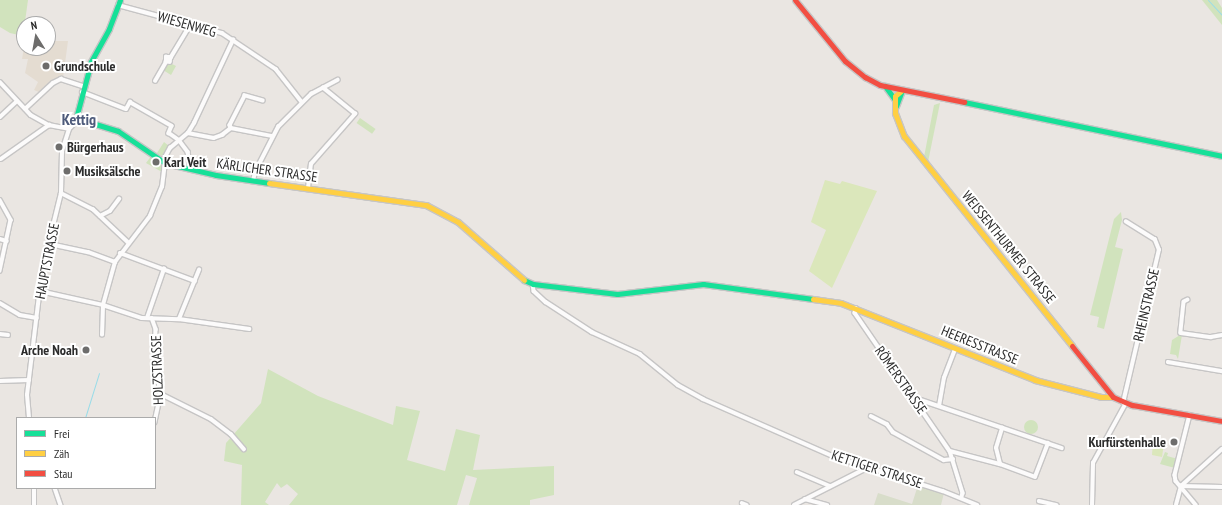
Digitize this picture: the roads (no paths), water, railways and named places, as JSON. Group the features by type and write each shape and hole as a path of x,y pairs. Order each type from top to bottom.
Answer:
{"street":[{"path":"795,0 846,61 865,76 884,86 1222,156"},
{"path":"0,82 17,102 49,126 69,129 78,120 76,116 83,86 91,62 109,29 119,2"},
{"name":"WIESENWEG","path":"119,2 191,24 233,40 276,69 302,102"},
{"path":"155,81 166,62 170,62 171,57 191,24"},
{"path":"102,335 103,305 115,262 128,242 150,216 162,187 164,162 179,140 188,133 233,40"},
{"path":"25,109 52,83 61,79 83,86"},
{"path":"253,180 272,136 302,102 337,80"},
{"path":"884,86 895,100"},
{"path":"308,188 311,164 355,114 323,88"},
{"path":"895,100 896,94 902,90"},
{"path":"895,108 902,90"},
{"path":"82,92 126,109 130,102 172,126 169,133 179,140 188,152 191,169"},
{"path":"231,128 231,121 245,96 263,101"},
{"name":"WEISSENTHURMER STRASSE","path":"895,100 897,123 904,136 1113,397"},
{"path":"0,117 17,102"},
{"name":"KÄRLICHER STRASSE","path":"78,120 118,131 164,162 191,169 253,180 411,202 444,213 469,231 521,279 533,284"},
{"path":"1,159 49,126"},
{"path":"188,133 214,138 222,135 231,128 272,136"},
{"name":"HAUPTSTRASSE","path":"29,417 27,400 42,271 50,244 61,193 62,152 69,129"},
{"path":"61,193 93,209 128,242"},
{"path":"100,216 110,211 119,199"},
{"path":"0,200 11,215 0,271"},
{"name":"RHEINSTRASSE","path":"1092,505 1093,463 1125,403 1158,250 1155,240 1126,222"},
{"path":"0,239 7,241"},
{"path":"50,244 88,252 115,262"},
{"path":"120,253 195,281"},
{"path":"147,318 164,269"},
{"path":"179,319 199,270"},
{"name":"HEERESSTRASSE","path":"533,284 603,294 710,285 841,303 1035,380 1101,397 1113,397"},
{"name":"KETTIGER STRASSE","path":"533,284 534,291 546,302 592,332 640,354 687,391 784,437 867,468 962,497 970,503"},
{"name":"HOLZSTRASSE","path":"40,291 103,305 147,318 179,319 249,329"},
{"path":"1188,300 1184,302 1181,333 1211,337 1222,335"},
{"path":"0,303 20,315 37,317"},
{"name":"RÖMERSTRASSE","path":"856,308 855,313 950,451 963,493 962,497"},
{"name":"HOLZSTRASSE","path":"152,318 156,329 155,357 161,394 156,417"},
{"path":"0,334 8,335"},
{"path":"939,406 944,378 955,349"},
{"path":"1168,362 1222,371"},
{"path":"0,381 29,380"},
{"path":"161,394 211,419 231,434 244,449"},
{"path":"1113,397 1125,403 1222,421"},
{"path":"914,398 1062,448"},
{"path":"1190,415 1175,475 1181,486 1196,505"},
{"path":"871,416 887,424 893,432 944,460 953,459"},
{"path":"1000,464 996,448 1002,428"},
{"path":"950,451 1000,464 1035,477 1048,443"},
{"path":"1176,505 1181,486 1222,450"},
{"path":"794,505 867,468"},
{"path":"797,472 830,486"},
{"path":"1181,486 1222,487"},
{"path":"34,489 34,505"},
{"path":"55,489 61,505"},
{"path":"805,499 827,505"},
{"path":"1039,501 1056,505"},
{"path":"742,503 747,505"},
{"path":"970,503 977,505"}],"waterway":[{"path":"1208,0 1222,15"},
{"path":"85,417 99,373"}],"place":[{"name":"Grundschule","path":"46,66"},
{"name":"Bürgerhaus","path":"59,147"},
{"name":"Karl Veit","path":"156,162"},
{"name":"Musiksälsche","path":"67,171"},
{"name":"Arche Noah","path":"86,350"},
{"name":"Kurfürstenhalle","path":"1174,442"}],"district":[{"name":"Kettig","path":"79,119"}]}
